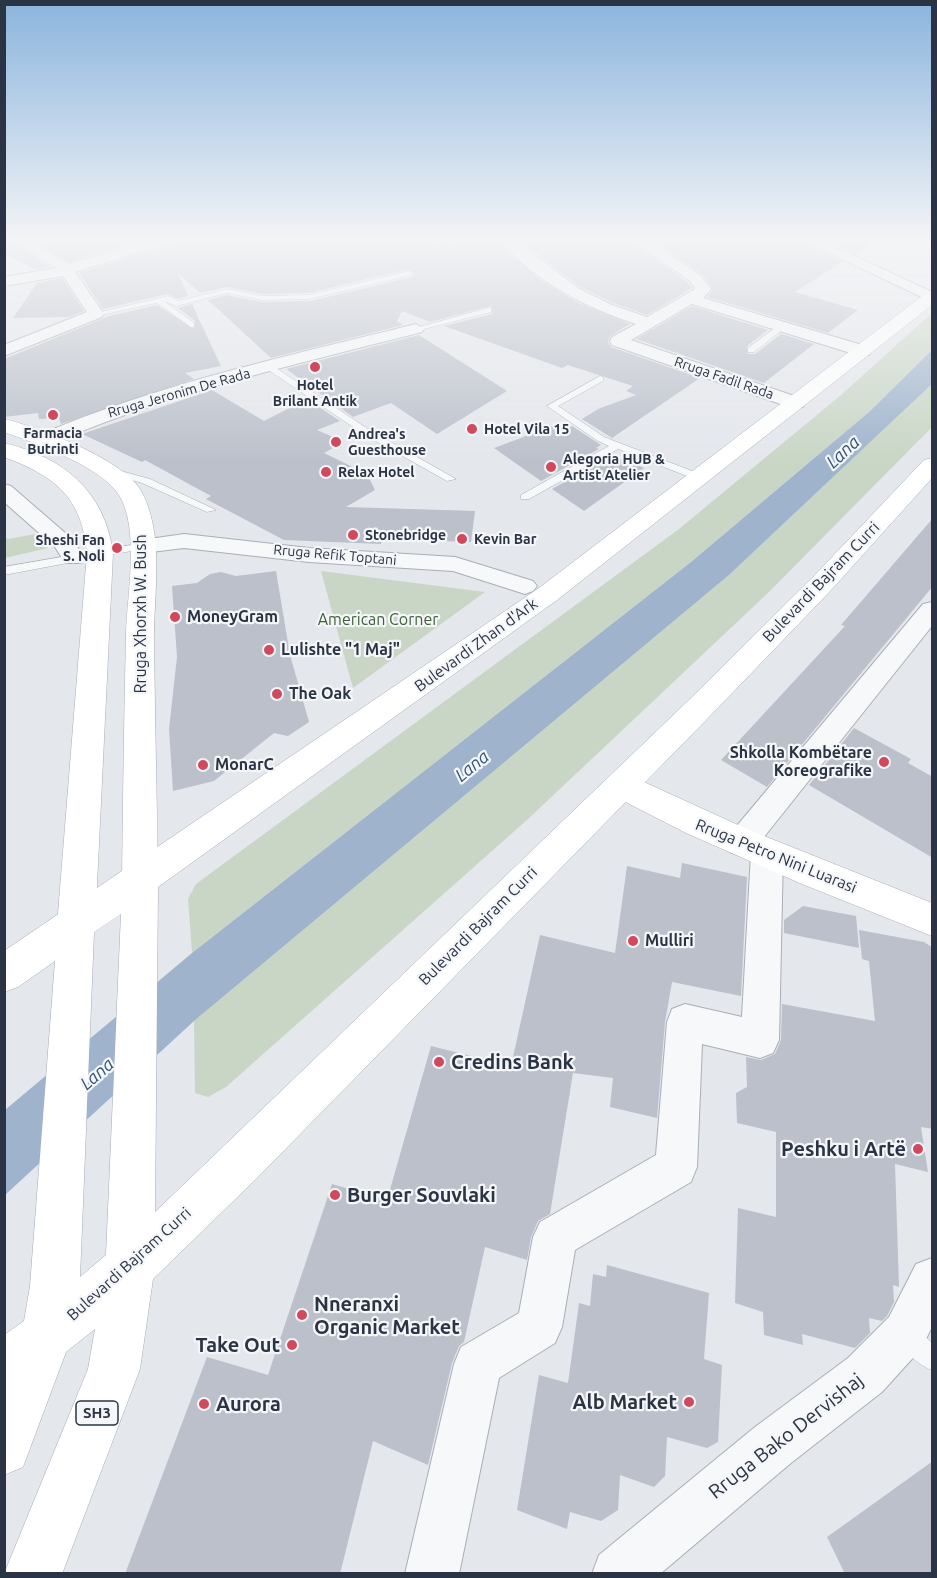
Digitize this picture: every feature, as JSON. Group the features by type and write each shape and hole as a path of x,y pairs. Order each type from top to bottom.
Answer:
{"main road":[{"name":"Bulevardi Zhan d'Ark","path":"4,974 459,658 701,478 910,314"},
{"name":"Rruga Xhorxh W. Bush","path":"4,425 46,439 104,470 128,489 136,503 143,546 140,632 140,881"},
{"path":"4,449 44,466 80,495 96,518 86,556 76,926 57,1253 46,1338 4,1448"},
{"name":"Bulevardi Bajram Curri","path":"4,1367 46,1338 129,1267 622,785 929,474"},
{"name":"Rruga Petro Nini Luarasi","path":"622,785 683,817 754,848 933,920"},
{"name":"SH3","path":"32,1574 114,1369 129,1267 140,881"}],"street":[{"path":"4,351 96,314"},
{"path":"624,314 649,323"},
{"name":"Rruga Fadil Rada","path":"665,314 618,341 796,403"},
{"path":"739,314 862,351"},
{"name":"Rruga Jeronim De Rada","path":"46,439 123,408 416,329"},
{"path":"4,490 63,543 86,556"},
{"name":"Rruga Refik Toptani","path":"143,546 184,542 212,543 300,554 455,564 525,586"},
{"path":"432,1574 478,1364 539,1327 555,1237 676,1167 685,1022 760,1040 754,848 933,610"},
{"name":"Rruga Bako Dervishaj","path":"618,1574 757,1458 865,1375 919,1345 933,1280"}],"lane":[{"path":"175,314 191,326"},
{"name":"Rruga Jeronim De Rada","path":"416,329 474,314"},
{"path":"751,350 782,327"},
{"path":"270,367 368,433 451,479"},
{"path":"600,379 552,406 577,425 616,446 701,478"},
{"path":"525,497 616,446"},
{"path":"104,470 146,481 211,510"},
{"path":"4,571 143,546"}],"green space":[{"path":"932,314 932,350 869,412 691,562 192,953 188,899 196,884 679,529 841,395"},
{"path":"932,384 932,427 769,592 528,819 226,1087 208,1097 195,1093 194,1021 729,575"},
{"path":"41,533 48,548 5,558 4,536 8,539"},
{"name":"American Corner","path":"321,571 485,592 353,688"}],"water":[{"name":"Lana","path":"932,350 932,384 729,575 194,1021 5,1195 5,1110 192,953 691,562 869,412"}],"building":[{"path":"16,314 77,314 69,317 13,318"},
{"path":"119,314 170,314 194,329 195,321 185,314 197,314 221,366 185,373 194,379 61,424 59,418 39,419 38,413 4,417 4,359"},
{"path":"223,314 401,314 397,321 403,325 271,358"},
{"path":"409,314 462,314 430,322"},
{"path":"492,314 605,314 630,324 610,336 608,342 611,347 700,378 612,438 582,419 598,409 636,395 626,391 633,386 568,365 562,368 444,326"},
{"path":"679,314 716,314 768,330 747,346 748,354 755,354 781,334 814,344 764,383 636,339"},
{"path":"763,314 853,314 828,333"},
{"path":"419,335 507,391 437,434 391,403 353,417 286,369"},
{"path":"212,390 264,421 307,399 340,421 317,430 344,442 324,453 367,474 375,490 346,507 475,511 471,542 382,539 381,544 284,540 206,499 211,496 145,460 142,462 82,434"},
{"path":"558,424 566,429 572,426 601,445 596,448 599,449 541,481 494,448"},
{"path":"612,455 644,468 584,511 552,489"},
{"path":"933,518 933,586 767,787 721,760 845,626 841,625"},
{"path":"276,571 290,655 309,722 288,736 274,733 214,781 173,791 169,729 177,657 172,586 197,583 210,574 221,572 236,576"},
{"path":"854,728 911,759 908,763 933,777 933,858 809,785"},
{"path":"682,863 747,877 741,996 672,982 665,1022 657,1118 610,1107 613,1078 573,1073 550,1214 538,1221 531,1237 527,1260 485,1247 464,1342 459,1346 452,1363 428,1465 373,1441 340,1574 125,1574 207,1357 268,1375 332,1184 387,1200 431,1046 511,1066 540,935 615,953 627,866 680,878"},
{"path":"803,906 856,916 859,948 784,933 784,920"},
{"path":"859,930 924,942 933,948 933,1129 921,1127 928,1172 895,1164 899,1287 893,1285 894,1302 887,1316 882,1321 869,1318 870,1333 855,1348 802,1334 803,1345 764,1335 763,1312 735,1303 738,1208 776,1217 776,1132 737,1123 736,1093 747,1087 746,1057 761,1060 775,1054 781,1040 782,1004 875,1021 869,961 862,959"},
{"path":"607,1265 709,1293 704,1359 722,1365 718,1442 707,1448 667,1437 665,1476 654,1487 620,1475 618,1510 601,1521 570,1512 567,1529 517,1510 539,1375 568,1383 579,1303 590,1306 593,1274 606,1277"},
{"path":"933,1461 933,1574 845,1574 827,1537"}],"place":[{"name":"Hotel Brilant Antik","path":"315,367"},
{"name":"Farmacia Butrinti","path":"53,415"},
{"name":"Hotel Vila 15","path":"472,429"},
{"name":"Andrea's Guesthouse","path":"336,442"},
{"name":"Alegoria HUB & Artist Atelier","path":"551,467"},
{"name":"Relax Hotel","path":"326,472"},
{"name":"Stonebridge","path":"353,535"},
{"name":"Kevin Bar","path":"462,539"},
{"name":"Sheshi Fan S. Noli","path":"117,548"},
{"name":"MoneyGram","path":"175,617"},
{"name":"Lulishte \"1 Maj\"","path":"269,650"},
{"name":"The Oak","path":"277,694"},
{"name":"Shkolla Kombëtare Koreografike","path":"884,762"},
{"name":"MonarC","path":"203,765"},
{"name":"Mulliri","path":"633,941"},
{"name":"Credins Bank","path":"439,1062"},
{"name":"Peshku i Artë","path":"918,1149"},
{"name":"Burger Souvlaki","path":"335,1195"},
{"name":"Nneranxi Organic Market","path":"302,1315"},
{"name":"Take Out","path":"292,1345"},
{"name":"Alb Market","path":"689,1402"},
{"name":"Aurora","path":"204,1404"}]}
